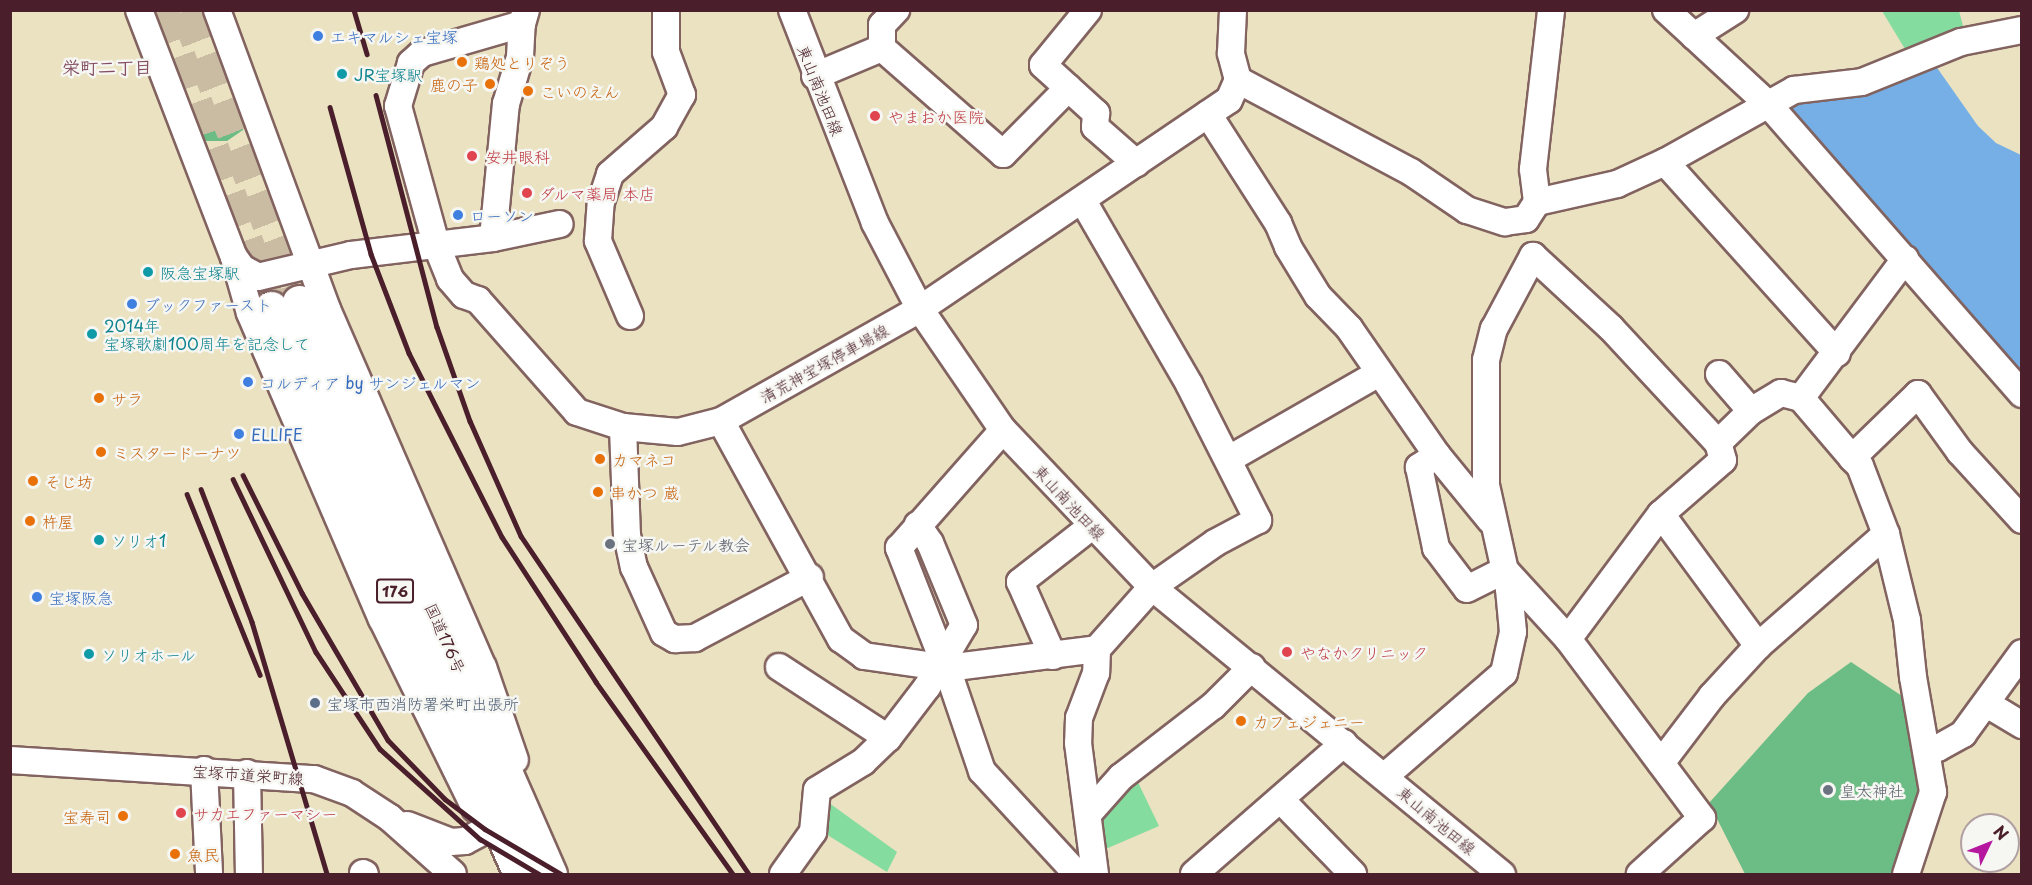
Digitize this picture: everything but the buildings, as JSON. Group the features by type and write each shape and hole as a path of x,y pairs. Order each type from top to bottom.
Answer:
{"highway":[{"name":"国道176号","path":"299,306 544,861"},
{"name":"国道176号","path":"299,306 520,874"}],"street":[{"path":"139,10 234,257 250,313 382,619 486,830 513,874"},
{"path":"217,10 302,231 310,266 299,306"},
{"path":"630,316 598,241 601,202 609,174 664,127 682,95 666,52 666,10"},
{"name":"東山南池田線","path":"792,10 815,76 875,223 920,309 1003,430 1152,587 1502,874"},
{"path":"896,10 882,25 882,48 1003,154 1068,88"},
{"path":"1088,10 1043,65 1096,112 1095,128 1136,163"},
{"path":"1233,10 1231,53 1238,80 1411,172 1481,217 1504,222 1532,210 1617,184 1665,162 1794,90 1862,82 1961,42 2022,30"},
{"path":"1385,776 1504,673 1513,632 1504,570 1493,524 1484,431 1486,360 1494,329 1533,256 1533,169 1551,10"},
{"path":"1666,10 1769,105 2022,394"},
{"path":"1694,36 1735,10"},
{"path":"493,238 506,104 520,57 524,17"},
{"name":"清荒神宝塚停車場線","path":"524,17 422,53 411,63 398,106 436,244 450,279 464,294 478,300 577,412 623,427 678,432 721,421 920,309 1083,201 1229,100 1238,80"},
{"path":"815,76 882,48"},
{"path":"1208,114 1278,223 1288,247 1318,296 1349,328 1437,455 1493,524"},
{"path":"1665,162 1837,353"},
{"path":"1083,201 1152,317 1229,459 1258,520 1215,543 1152,587 1097,649 1096,673 1079,718 1078,757 1095,874"},
{"path":"234,257 250,274 265,276 351,255 493,238 560,224"},
{"path":"265,276 291,257 302,231"},
{"path":"302,231 316,245 351,255"},
{"path":"299,306 326,287 332,269 351,255"},
{"path":"1533,256 1611,328 1719,443 1723,460 1661,514 1568,639"},
{"path":"1801,398 1837,353 1905,259"},
{"path":"1229,459 1379,373"},
{"path":"1719,374 1751,411"},
{"path":"1719,443 1751,411 1781,393 1801,398 1860,466 1886,534 1907,620 1912,677 1927,747 1933,792 1906,874"},
{"path":"1852,458 1918,394 1960,452 2022,520"},
{"path":"721,421 810,577 841,639 864,656 943,667 1053,656 1097,649"},
{"path":"623,427 627,535 634,567 664,633 675,639 695,638 810,577"},
{"path":"783,874 813,832 817,790 863,762 888,738 943,667 964,625 930,543 918,525 1003,430"},
{"path":"1437,455 1419,467 1436,548 1467,589 1504,570"},
{"path":"1661,514 1758,646"},
{"path":"1053,656 1020,582 1092,526"},
{"path":"1661,763 1712,696 1758,646 1886,534"},
{"path":"1504,570 1568,639 1702,818 1640,874"},
{"path":"1927,747 1938,748 1963,734 1987,704 1994,687 2022,653"},
{"path":"779,667 888,738"},
{"path":"943,667 982,771 1077,874"},
{"path":"1088,814 1121,777 1213,706 1252,667"},
{"path":"1987,704 2022,725"},
{"path":"1194,874 1282,801 1344,743"},
{"name":"宝塚市道栄町線","path":"10,760 204,770 314,779 352,793 390,818 453,874"},
{"path":"204,770 209,874"},
{"path":"247,773 249,874"},
{"path":"1282,801 1353,874"},
{"path":"390,818 451,842 486,830"}],"green space":[{"path":"1882,11 1959,11 1965,33 1908,54"},
{"path":"234,111 244,116 243,130 227,141 206,141 201,136 198,128 205,122"},
{"path":"1851,662 1902,696 1922,803 1896,874 1745,874 1709,803 1808,693"},
{"path":"1135,776 1159,826 1101,851 1095,817"},
{"path":"825,800 897,852 887,872 821,831"}],"water":[{"path":"1933,62 1978,126 1996,143 2021,155 2021,382 1791,115 1791,104"}],"tunnel":[{"path":"162,10 271,308"},
{"path":"186,10 299,302"}],"railway":[{"path":"354,10 367,54"},
{"path":"376,95 437,327 470,421 521,536 749,874"},
{"path":"330,107 371,254 409,353 502,537 596,682 733,874"},
{"path":"243,475 302,593 388,740 445,799 485,829 561,874"},
{"path":"233,479 316,652 380,749 480,839 539,874"},
{"path":"201,489 252,622 327,874"},
{"path":"187,494 260,675"}],"place":[{"name":"エキマルシェ宝塚","path":"318,36"},
{"name":"鶏処とりぞう","path":"462,62"},
{"name":"JR宝塚駅","path":"342,74"},
{"name":"鹿の子","path":"490,84"},
{"name":"こいのえん","path":"528,91"},
{"name":"やまおか医院","path":"875,116"},
{"name":"安井眼科","path":"472,156"},
{"name":"ダルマ薬局 本店","path":"527,193"},
{"name":"ローソン","path":"458,215"},
{"name":"阪急宝塚駅","path":"148,272"},
{"name":"ブックファースト","path":"132,304"},
{"name":"2014年 宝塚歌劇100周年を記念して","path":"92,334"},
{"name":"コルディア by サンジェルマン","path":"248,382"},
{"name":"サラ","path":"99,398"},
{"name":"ELLIFE","path":"239,434"},
{"name":"ミスタードーナツ","path":"101,452"},
{"name":"カマネコ","path":"600,459"},
{"name":"そじ坊","path":"33,481"},
{"name":"串かつ 蔵","path":"598,492"},
{"name":"杵屋","path":"30,521"},
{"name":"ソリオ1","path":"99,540"},
{"name":"宝塚ルーテル教会","path":"610,544"},
{"name":"宝塚阪急","path":"37,597"},
{"name":"やなかクリニック","path":"1287,652"},
{"name":"ソリオホール","path":"89,654"},
{"name":"宝塚市西消防署栄町出張所","path":"315,703"},
{"name":"カフェジェニー","path":"1241,721"},
{"name":"皇太神社","path":"1828,790"},
{"name":"サカエファーマシー","path":"181,813"},
{"name":"宝寿司","path":"123,816"},
{"name":"魚民","path":"175,854"}],"district":[{"name":"栄町二丁目","path":"107,67"}]}
